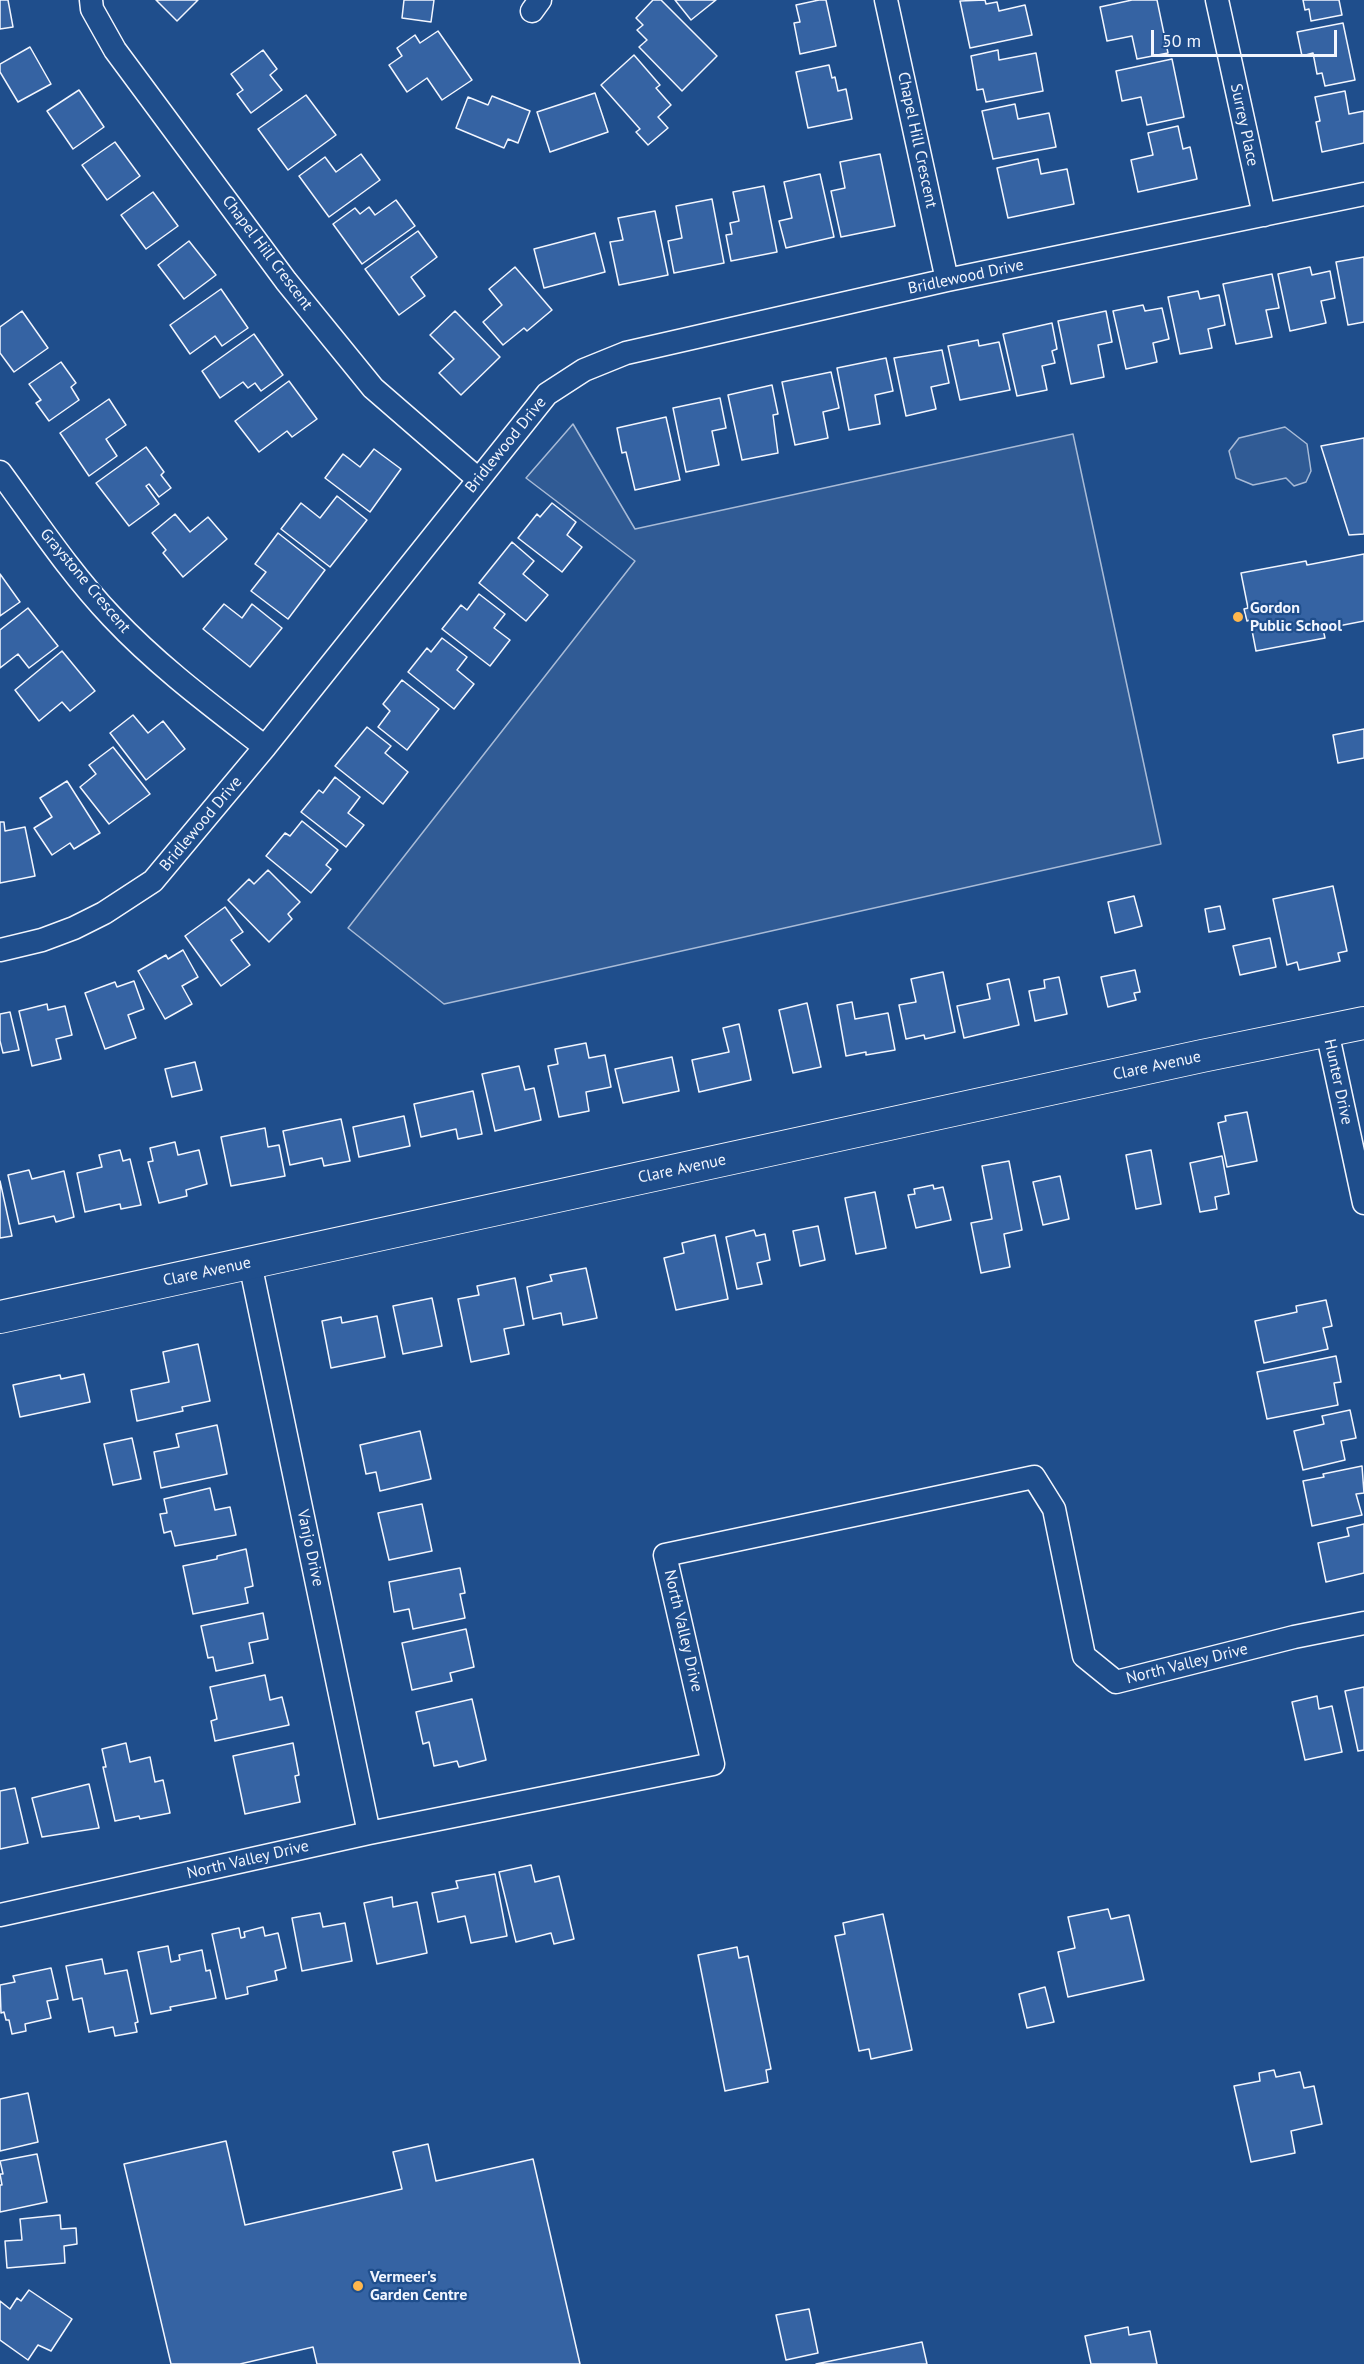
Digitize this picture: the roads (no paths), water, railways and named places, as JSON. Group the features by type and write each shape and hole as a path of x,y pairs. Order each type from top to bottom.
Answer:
{"street":[{"name":"Chapel Hill Crescent","path":"91,0 92,9 115,50 286,281 373,388 478,479"},
{"name":"Chapel Hill Crescent","path":"886,0 947,280"},
{"name":"Surrey Place","path":"1217,0 1264,215"},
{"name":"Bridlewood Drive","path":"0,950 42,940 74,928 104,913 153,881 265,747 547,393 584,370 605,360 638,351 947,280 1364,194"},
{"name":"Graystone Crescent","path":"0,472 65,561 111,616 160,665 265,747"},
{"name":"Clare Avenue","path":"0,1317 1202,1056 1364,1023"},
{"name":"Hunter Drive","path":"1327,1031 1364,1203"},
{"name":"Vanjo Drive","path":"250,1263 369,1833"},
{"name":"North Valley Drive","path":"0,1915 369,1833 713,1764 666,1555 1034,1477 1054,1509 1084,1656 1116,1682 1294,1637 1364,1623"}],"place":[{"name":"Gordon Public School","path":"1238,617"},
{"name":"Vermeer's Garden Centre","path":"358,2286"}]}
